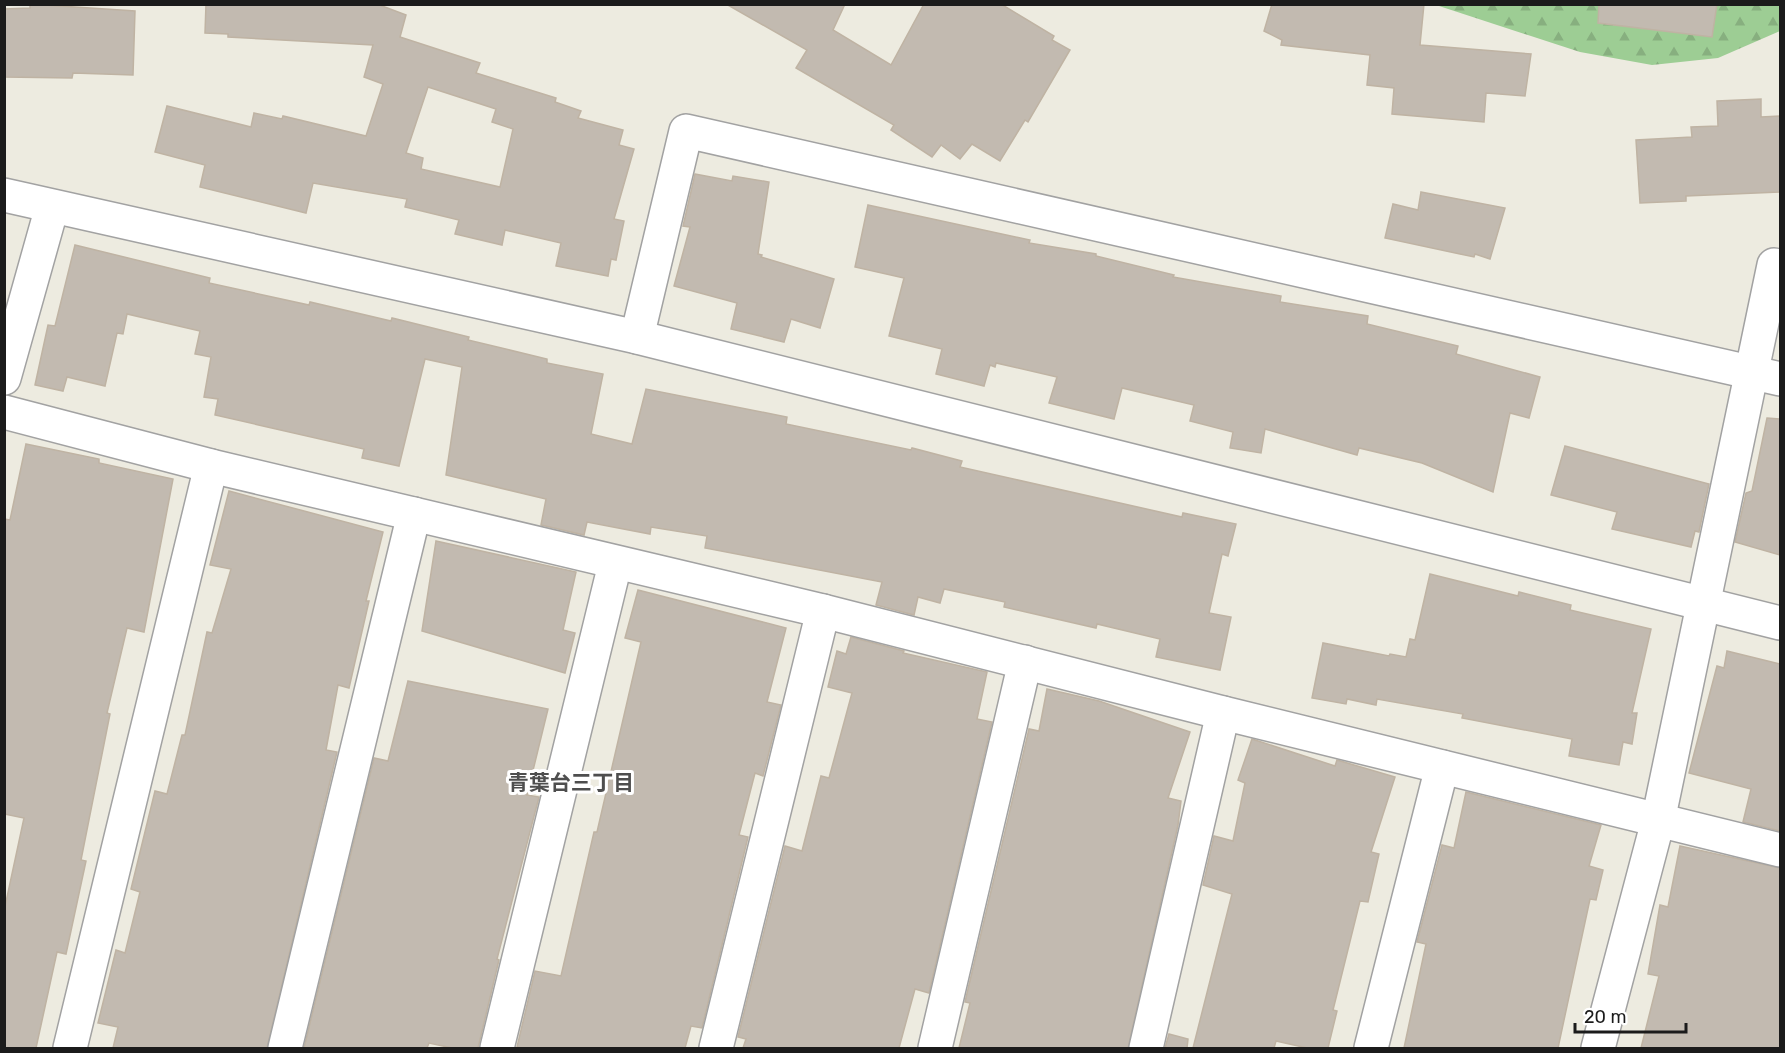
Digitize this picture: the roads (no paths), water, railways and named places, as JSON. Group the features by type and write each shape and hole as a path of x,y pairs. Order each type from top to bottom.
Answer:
{"street":[{"path":"637,337 686,131 1765,375"},
{"path":"4,195 637,337 1780,623"},
{"path":"4,378 52,207"},
{"path":"1598,1048 1658,821 1704,603 1765,375 1774,265"},
{"path":"4,412 211,466 615,564 823,611 1223,713 1780,850"},
{"path":"70,1048 211,466"},
{"path":"285,1048 414,514"},
{"path":"497,1048 615,564"},
{"path":"716,1048 823,611"},
{"path":"935,1048 1025,662"},
{"path":"1146,1048 1223,713"},
{"path":"1371,1048 1442,767"}],"district":[{"name":"青葉台三丁目","path":"571,783"}]}
